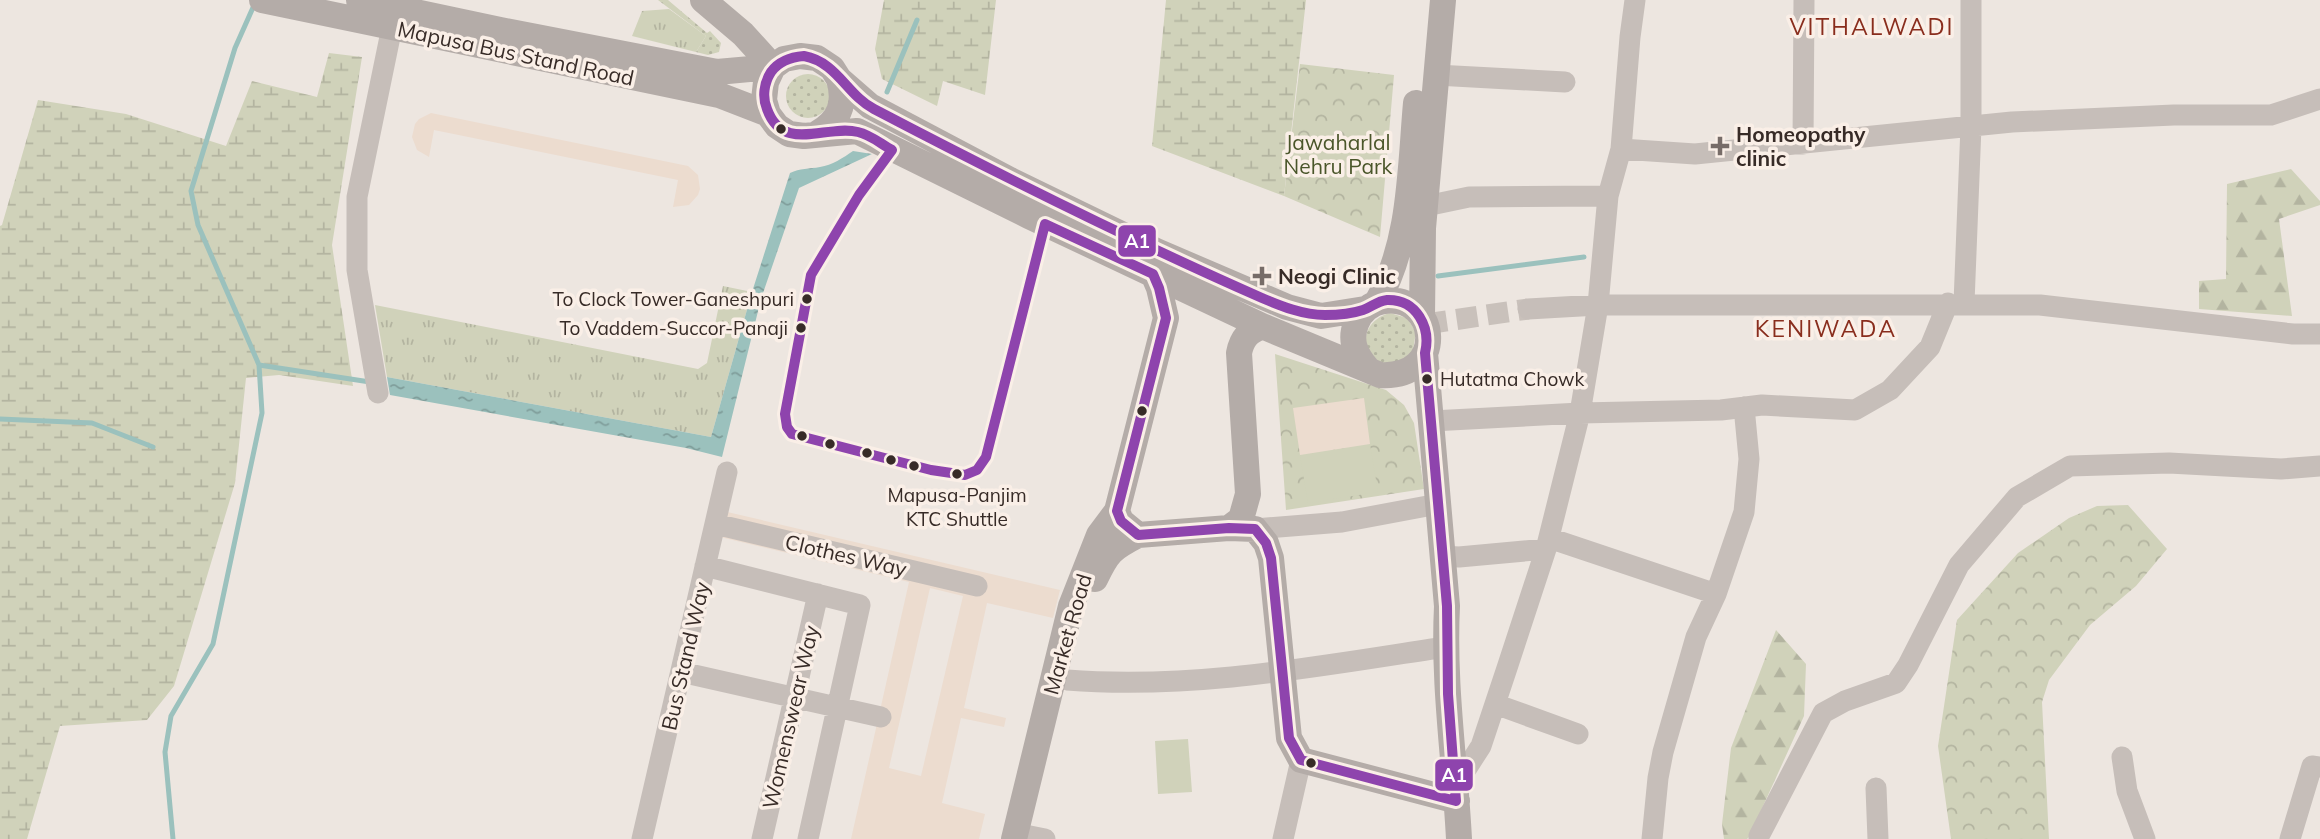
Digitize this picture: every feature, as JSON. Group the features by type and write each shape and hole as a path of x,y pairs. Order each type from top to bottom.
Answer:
{"main road":[{"name":"Mapusa Bus Stand Road","path":"262,0 719,95 768,114"},
{"name":"Mapusa Bus Stand Road","path":"359,0 717,72 773,67"},
{"path":"703,0 743,34 773,67"},
{"path":"1367,368 1357,356 1353,330 1357,319 1371,306 1395,266 1404,229 1427,0"},
{"path":"1443,0 1423,228 1422,317 1428,334 1425,353 1447,606 1445,647 1459,839"},
{"path":"818,133 838,116 843,91 839,79 832,68 817,58 800,56 785,59 773,67 766,82 764,100 768,114 777,126 789,134 804,136 857,131 1037,220 1262,326 1380,375 1395,376 1409,371 1425,353"},
{"path":"839,79 870,106 1010,180 1156,251 1287,307 1321,316 1394,300 1410,305 1422,317"},
{"name":"Market Road","path":"1027,837 1071,606 1099,535 1117,511 1166,318 1160,288 1153,274"},
{"path":"1242,528 1241,519 1248,494 1239,353 1241,341 1251,331 1262,326"},
{"path":"1117,511 1122,521 1138,535 1242,528 1266,543 1271,558 1289,738 1301,760 1456,793"},
{"name":"Market Road","path":"1027,837 1083,609 1106,555 1138,535"}],"street":[{"path":"1456,793 1481,746 1495,704 1547,544 1580,413 1598,305 1608,196 1621,149 1635,0"},
{"path":"1803,144 1804,0"},
{"path":"1432,421 1762,405 1855,410 1891,390 1930,346 1956,303 1971,126 1971,0"},
{"path":"378,393 357,271 357,197 392,27"},
{"path":"1436,75 1565,82"},
{"path":"1621,149 1695,154 2012,122 2174,115 2272,115 2320,99"},
{"path":"1426,206 1469,197 1608,196"},
{"path":"1528,309 1598,305 2040,305 2292,334 2320,334"},
{"path":"1652,839 1663,752 1696,637 1716,594 1744,512 1749,459 1744,407"},
{"path":"1759,839 1823,713 1845,701 1896,683 1908,665 1959,565 2017,497 2070,467 2169,463 2281,469 2320,466"},
{"name":"Bus Stand Way","path":"642,839 727,472"},
{"path":"1242,528 1342,522 1438,504"},
{"name":"Clothes Way","path":"715,524 977,586"},
{"path":"1443,556 1459,557 1547,544 1716,594"},
{"path":"705,566 859,605 808,839"},
{"name":"Womenswear Way","path":"762,839 818,594"},
{"path":"1067,680 1112,683 1197,680 1282,671 1445,647"},
{"path":"681,672 881,717"},
{"path":"1495,704 1578,734"},
{"path":"2122,757 2127,791 2145,839"},
{"path":"1283,839 1301,760"},
{"path":"2290,839 2312,766 2320,767"},
{"path":"1876,788 1878,839"}],"green space":[{"path":"658,0 668,0 707,33 710,31 721,43 719,52 708,55 696,52 706,36"},
{"path":"884,0 996,0 985,95 943,81 937,106 882,79 875,49"},
{"path":"1166,0 1306,0 1284,196 1152,146"},
{"path":"669,9 706,36 696,52 632,36 642,11"},
{"path":"329,53 362,57 332,245 353,386 279,375 246,378 235,483 174,686 147,720 60,726 27,839 0,839 0,226 38,100 126,114 226,146 252,81 317,97"},
{"name":"Jawaharlal Nehru Park","path":"1300,64 1394,75 1380,237 1284,196"},
{"path":"808,74 823,81 830,96 823,111 808,118 793,111 786,96 793,81"},
{"path":"2291,169 2320,201 2320,205 2279,219 2292,316 2199,309 2199,281 2226,279 2227,184"},
{"path":"723,286 752,292 711,437 387,377 375,305 698,369 707,363"},
{"path":"1390,313 1407,318 1416,332 1412,356 1390,365 1374,358 1366,344 1366,337 1376,320"},
{"path":"1275,354 1386,390 1404,405 1414,423 1424,489 1286,510"},
{"path":"1370,444 1378,492 1308,503 1300,455"},
{"path":"2128,505 2167,549 2136,586 2090,625 2049,680 2042,702 2049,839 1951,839 1938,746 1957,620 2018,553 2069,518 2097,506"},
{"path":"1776,630 1806,664 1804,716 1749,837 1724,839 1722,824 1731,748"},
{"path":"1188,739 1192,792 1158,794 1155,741"}],"shaded area":[{"path":"431,113 688,166 698,175 700,189 689,205 673,207 678,180 434,130 429,157 417,150 412,137 415,124"},
{"path":"1364,398 1370,444 1300,455 1293,408"},
{"path":"723,511 1060,590 1053,618 987,603 964,708 1006,718 1004,727 961,718 942,803 985,814 979,839 851,839 909,582 720,537","holes":["930,588 963,596 921,776 889,768"]}],"water":[{"path":"853,151 872,154 799,188 761,299 722,457 686,448 390,395 387,377 711,437 752,292 790,173 829,165"}],"waterway":[{"path":"173,839 165,752 171,716 213,644 262,413 259,365 198,225 191,191 235,48 255,3"},
{"path":"887,92 917,20"},
{"path":"1438,276 1584,257"},
{"path":"259,365 370,382"},
{"path":"0,419 92,423 153,447"}],"tunnel":[{"path":"1426,324 1528,309"}],"transit line":[{"name":"A1","path":"804,56 825,65 856,96 874,109 1066,207 1269,301 1292,310 1317,315 1354,312 1387,300 1406,304 1414,310 1420,317 1426,334 1425,353 1447,606 1448,694 1456,801 1301,760 1289,738 1271,558 1266,543 1255,529 1229,528 1138,535 1121,521 1117,511 1166,318 1153,274 1045,224 986,457 977,470 965,475 931,470 792,434 787,427 785,414 811,275 859,195 892,150 872,137 858,132 794,134 774,123 765,100 764,90 769,76 782,62 804,56"}],"place":[{"name":"Homeopathy clinic","path":"1720,146"},
{"name":"Neogi Clinic","path":"1262,276"},
{"name":"To Clock Tower-Ganeshpuri","path":"807,299"},
{"name":"To Vaddem-Succor-Panaji","path":"801,328"},
{"name":"Hutatma Chowk","path":"1427,379"},
{"name":"Mapusa-Panjim KTC Shuttle","path":"957,474"}],"district":[{"name":"VITHALWADI","path":"1872,26"},
{"name":"KENIWADA","path":"1826,328"}]}
